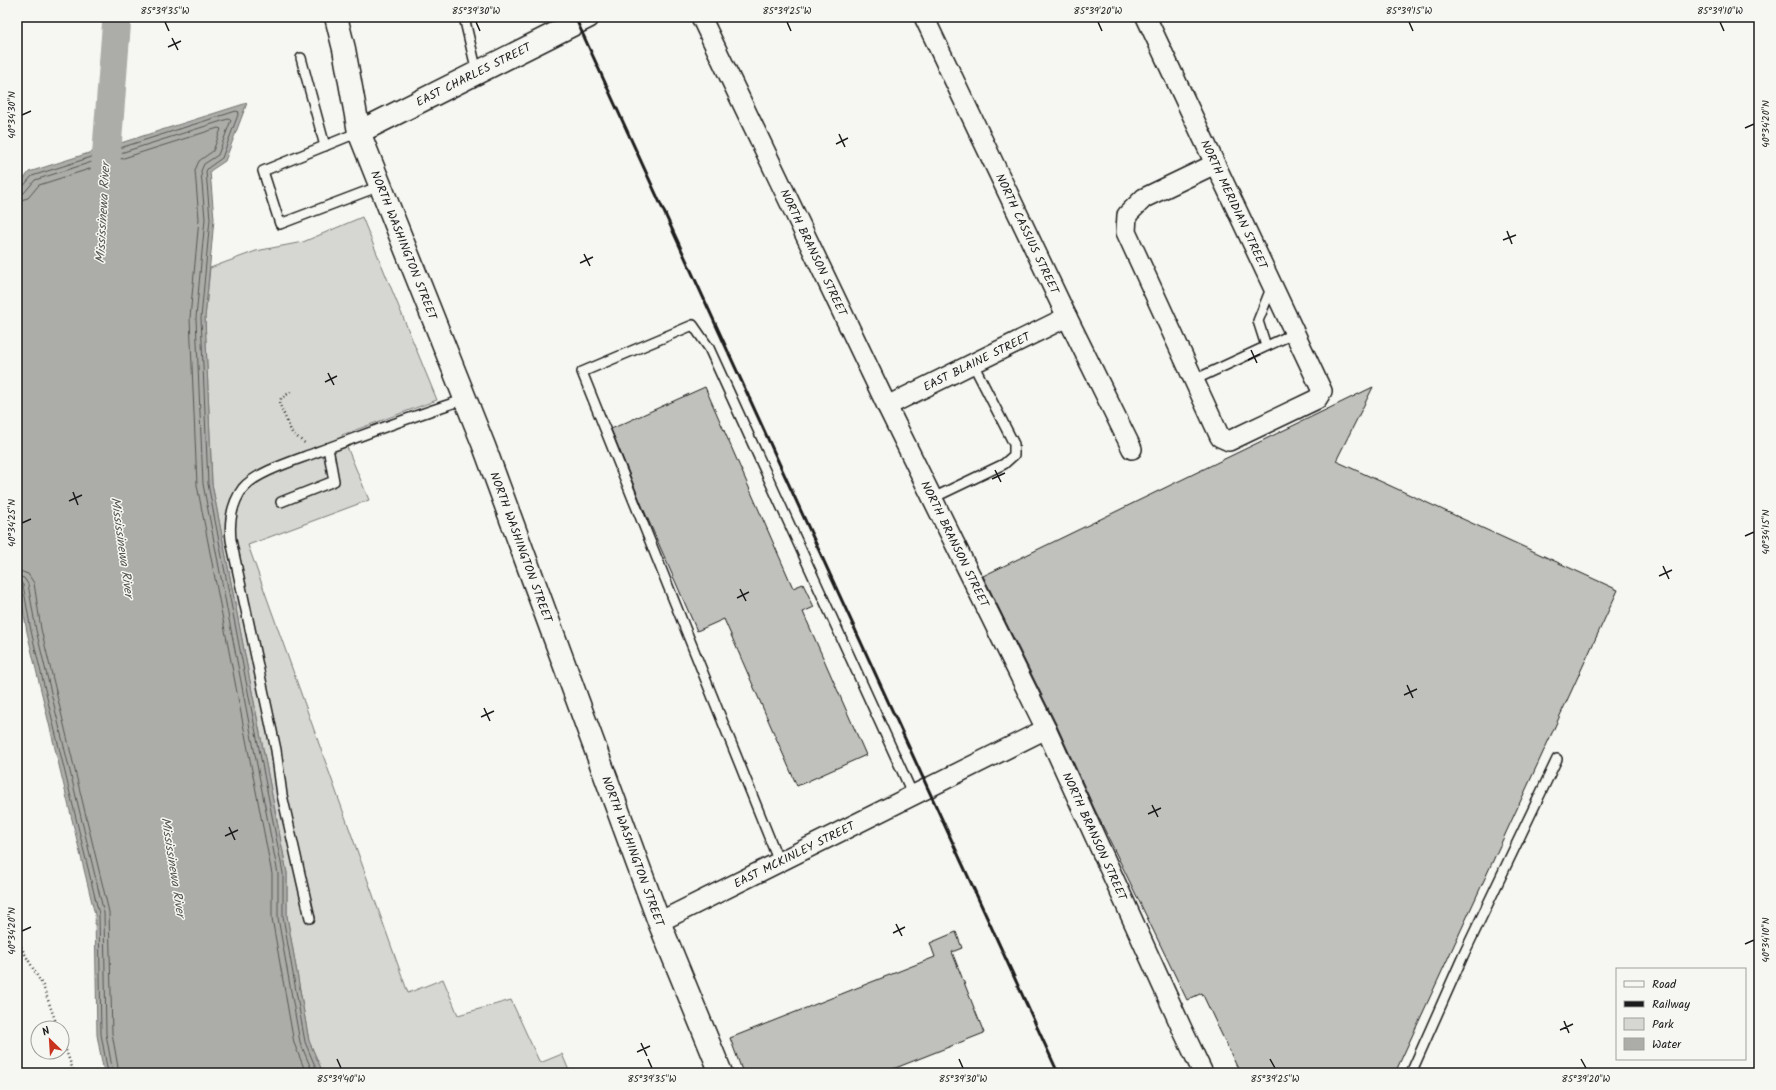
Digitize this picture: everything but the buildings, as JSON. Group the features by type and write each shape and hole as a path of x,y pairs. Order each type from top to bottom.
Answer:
{"street":[{"name":"NORTH WASHINGTON STREET","path":"336,17 344,49 359,132 466,399 659,922 721,1073"},
{"name":"EAST CHARLES STREET","path":"359,132 588,17"},
{"name":"NORTH BRANSON STREET","path":"701,17 888,406 1046,729 1203,1073"},
{"name":"NORTH CASSIUS STREET","path":"924,17 1067,317 1132,449"},
{"name":"NORTH MERIDIAN STREET","path":"1146,17 1322,391 1317,399 1229,441 1220,437 1194,380"},
{"path":"1194,380 1126,232 1127,214 1144,198 1215,164"},
{"name":"EAST BLAINE STREET","path":"888,406 1067,317"},
{"name":"EAST MCKINLEY STREET","path":"659,922 1046,729"}],"lane":[{"path":"464,17 477,73"},
{"path":"301,58 325,146"},
{"path":"359,132 263,171 280,224 380,185"},
{"path":"1266,346 1259,329 1258,321 1272,285"},
{"path":"779,862 582,372 693,325 709,348 921,791"},
{"path":"1194,380 1295,333"},
{"path":"933,498 1004,464 1014,455 1014,444 974,364"},
{"path":"310,918 282,796 276,750 231,540 230,526 233,506 243,488 254,478 417,414 466,399"},
{"path":"281,502 334,481 328,448"},
{"path":"1410,1073 1469,942 1557,759"}],"path":[{"path":"291,392 281,398 280,405 292,433 317,452"},
{"path":"17,940 43,986 55,1020"},
{"path":"69,1060 74,1073"}],"green space":[{"path":"362,217 437,400 342,435 369,500 248,545 408,993 443,979 458,1015 511,1000 540,1063 562,1054 570,1073 323,1073 309,1041 287,916 287,873 212,484 205,318 210,268 256,251 303,242"}],"water":[{"path":"247,103 225,161 210,171 214,219 205,318 212,484 287,873 287,916 309,1041 323,1073 104,1073 97,1035 95,915 27,632 17,574 17,188 29,172"}],"waterway":[{"name":"Mississinewa River","path":"104,187 117,17"}],"railway":[{"path":"575,17 1058,1073"}]}
